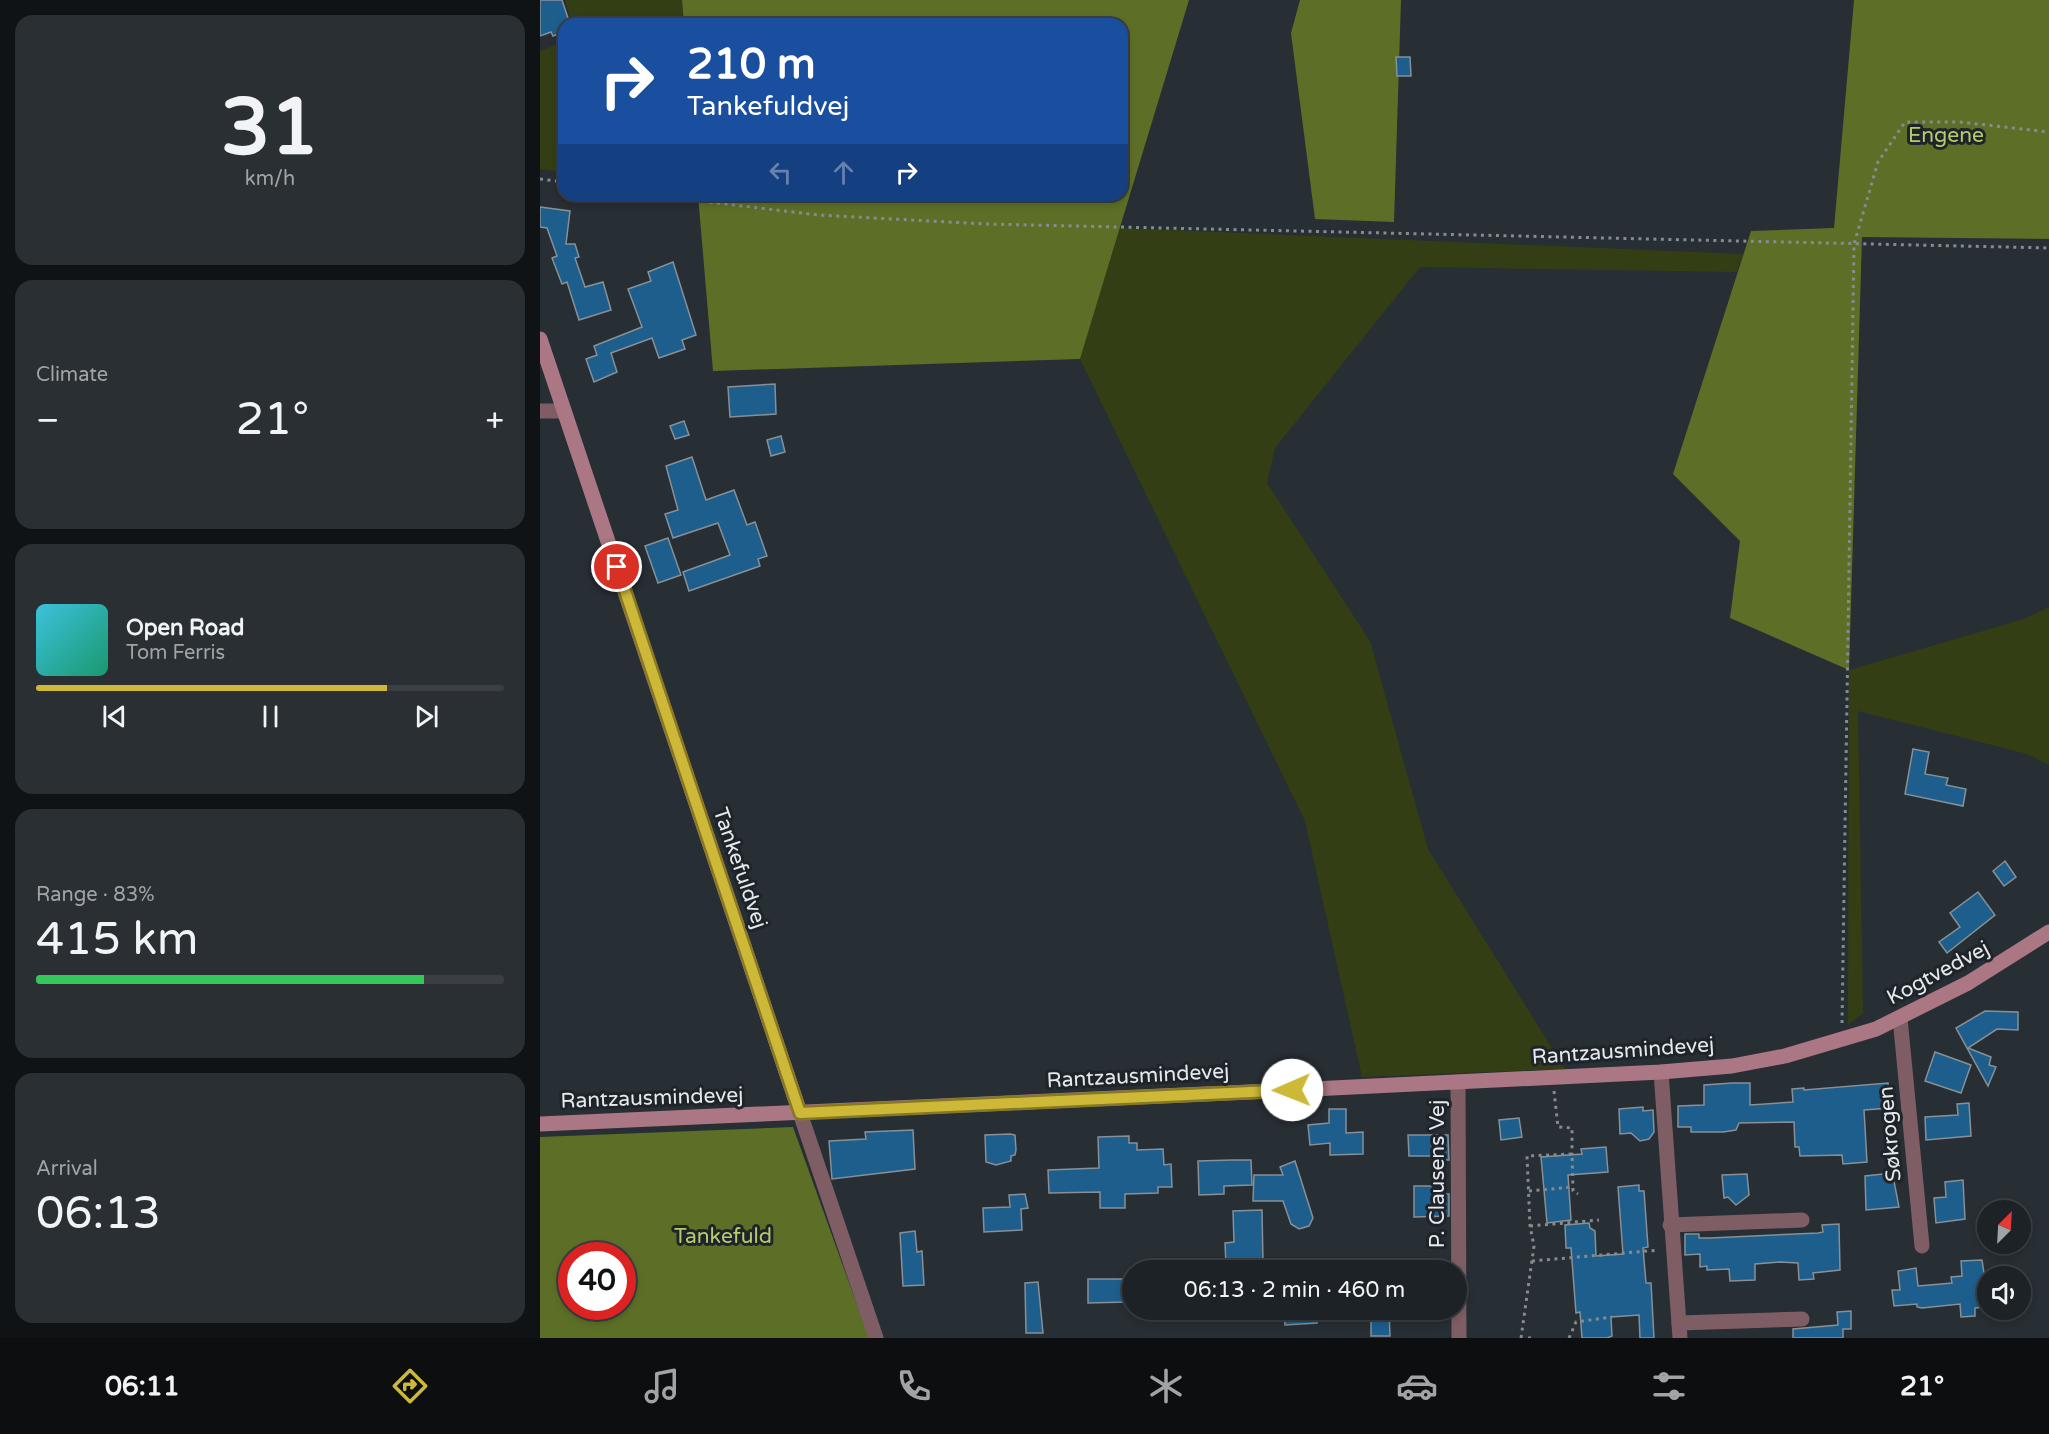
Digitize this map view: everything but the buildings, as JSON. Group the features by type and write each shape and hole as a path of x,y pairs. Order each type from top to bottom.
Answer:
{"street":[{"name":"Tankefuldvej","path":"540,339 876,1338"},
{"path":"540,411 564,411"},
{"name":"Kogtvedvej","path":"1842,1038 1900,1018 1968,983 2049,932"},
{"name":"Søkrogen","path":"1900,1018 1922,1246"},
{"name":"Rantzausmindevej","path":"540,1124 1661,1072 1753,1062 1785,1056 1842,1038"},
{"path":"1661,1072 1679,1331 1802,1319"},
{"name":"P. Clausens Vej","path":"1458,1082 1459,1338"},
{"path":"1670,1225 1802,1220"}],"path":[{"path":"1842,1038 1854,244 1878,162 1905,122 1960,122 2049,132"},
{"path":"540,179 558,181"},
{"path":"700,201 818,215 986,224 2049,248"},
{"path":"1553,1077 1558,1127 1572,1128 1573,1187 1578,1194"},
{"path":"1521,1338 1534,1245 1530,1227 1527,1156 1572,1154"},
{"path":"1529,1191 1573,1187"},
{"path":"1530,1227 1599,1220"},
{"path":"1532,1261 1672,1248"},
{"path":"1569,1338 1576,1322 1612,1317"},
{"path":"1528,1338 1533,1338"}],"green space":[{"path":"565,0 682,0 684,18 570,18"},
{"path":"682,0 1189,0 1128,201 1128,18 684,18"},
{"path":"1300,0 1401,0 1394,222 1315,219 1291,33"},
{"name":"Engene","path":"1854,0 2049,0 2049,239 1862,237 1849,670 1730,618 1740,541 1673,474 1751,231 1834,228"},
{"path":"558,44 558,172 540,169 540,51"},
{"path":"699,201 1128,201 1080,359 713,371"},
{"path":"1120,228 1743,254 1737,272 1420,267 1275,448 1267,483 1370,641 1428,849 1565,1069 1362,1077 1305,821 1080,359"},
{"path":"2049,607 2049,765 2027,754 1858,711 1863,1013 1848,1025 1849,670 2024,619"},
{"name":"Tankefuld","path":"793,1127 869,1338 540,1338 540,1137"}],"route":[{"path":"617,567 800,1113 1292,1090"}]}
